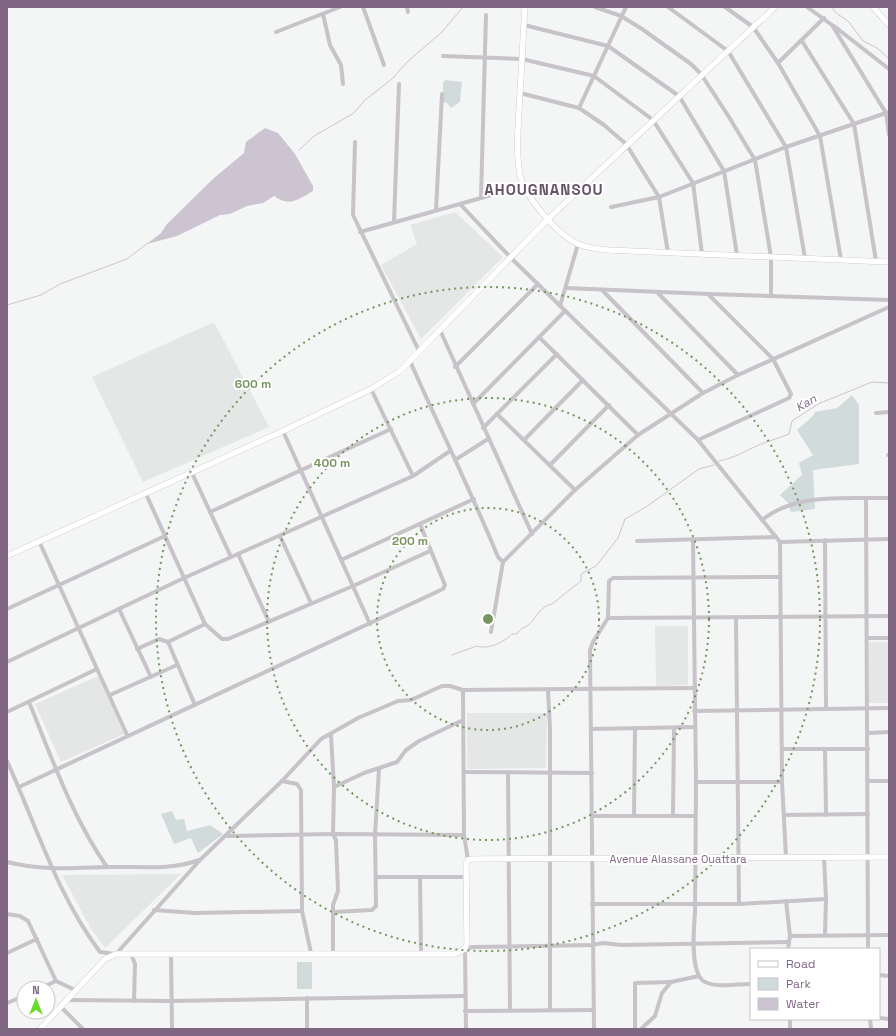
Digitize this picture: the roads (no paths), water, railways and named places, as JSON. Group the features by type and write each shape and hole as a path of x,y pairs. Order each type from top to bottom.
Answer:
{"street":[{"path":"276,32 340,7"},
{"path":"362,7 384,65"},
{"path":"406,7 408,12"},
{"path":"525,7 518,125 518,161 524,186 548,219 562,233 578,244 608,250 889,262"},
{"path":"595,7 621,16 655,38 691,64 702,74 755,160 771,257 771,296"},
{"path":"579,108 626,7"},
{"path":"668,7 728,51 786,147 805,258"},
{"path":"725,7 753,27 778,63 820,136 841,260"},
{"path":"7,556 283,431 371,389 400,371 548,219 626,144 775,7"},
{"path":"807,7 824,18 889,68"},
{"path":"873,7 889,25"},
{"path":"323,14 330,45 341,66 343,84"},
{"path":"481,197 486,15"},
{"path":"778,63 824,18"},
{"path":"524,25 608,46 679,96 724,171 737,256"},
{"path":"832,25 887,112 889,135"},
{"path":"802,41 854,124 876,261"},
{"path":"443,56 522,58 594,76 653,120 693,183 702,254"},
{"path":"394,222 399,84"},
{"path":"520,93 579,108 604,125 626,144 659,197 668,253"},
{"path":"436,210 442,94"},
{"path":"611,207 659,197 786,147 887,112"},
{"path":"355,142 353,215 419,351"},
{"path":"360,232 524,186"},
{"path":"460,204 510,257 698,440 780,542 783,709 782,782 785,815 786,857"},
{"path":"560,306 578,244"},
{"path":"455,367 538,284"},
{"path":"566,288 889,300"},
{"path":"602,289 703,393"},
{"path":"656,292 738,375"},
{"path":"698,440 790,396 773,359 709,294"},
{"path":"491,632 503,562 575,490 638,435 703,393 738,375 889,307"},
{"path":"473,404 565,311"},
{"path":"440,330 455,367 532,534"},
{"path":"539,337 638,435"},
{"path":"484,428 557,354"},
{"path":"410,361 450,451 474,499 498,557 503,562"},
{"path":"524,440 583,380"},
{"path":"371,389 413,476"},
{"path":"550,466 609,406"},
{"path":"876,412 889,412"},
{"path":"497,414 575,490"},
{"path":"210,512 391,429"},
{"path":"283,431 370,624"},
{"path":"455,460 488,439"},
{"path":"7,662 184,578 413,476 450,451"},
{"path":"192,473 231,558"},
{"path":"146,494 205,624 219,638 224,640 353,586 430,551"},
{"path":"866,498 868,948"},
{"path":"762,520 777,509 814,499 889,498"},
{"path":"341,560 474,499"},
{"path":"19,786 443,590 445,585 420,524"},
{"path":"7,609 165,536"},
{"path":"280,536 311,603"},
{"path":"637,541 776,537"},
{"path":"693,539 696,782 695,903 692,944 698,976 705,982 721,985 750,984"},
{"path":"780,542 889,539"},
{"path":"825,540 826,709"},
{"path":"39,541 60,584 78,628 127,735"},
{"path":"238,554 269,622"},
{"path":"594,1029 590,650 593,642 608,618 609,581 612,578 780,577"},
{"path":"119,609 151,677"},
{"path":"608,618 694,619 889,616"},
{"path":"736,618 739,904"},
{"path":"137,649 159,639 168,642 205,624"},
{"path":"866,638 889,638"},
{"path":"168,642 195,704"},
{"path":"110,695 177,665"},
{"path":"7,712 97,669"},
{"path":"40,1029 105,959 116,954 200,860 282,781 311,748 321,739 331,735 371,712 398,701 411,700 442,686 450,686 463,690 694,688"},
{"path":"463,690 464,835 468,860 466,864 464,996 466,1029"},
{"path":"548,690 551,859 550,1010"},
{"path":"29,702 79,819 95,850 107,867"},
{"path":"694,710 889,708"},
{"path":"334,788 364,773 397,762 406,750 419,741 463,720"},
{"path":"592,728 695,727"},
{"path":"634,816 635,728"},
{"path":"673,816 674,728"},
{"path":"868,732 889,732"},
{"path":"331,735 334,788 333,834 336,840 338,888 333,912 334,953"},
{"path":"782,749 868,749"},
{"path":"825,749 826,815"},
{"path":"7,761 19,786 52,868 74,910 100,952 116,954 456,954 473,947 592,945 603,943 621,945 788,942"},
{"path":"333,912 375,909 375,835 379,769"},
{"path":"464,772 592,773"},
{"path":"508,773 510,1010"},
{"path":"282,781 299,786 302,911 311,953"},
{"path":"868,781 889,781"},
{"path":"696,782 782,782"},
{"path":"785,815 868,814"},
{"path":"592,816 695,816"},
{"path":"226,836 301,834 464,835"},
{"path":"824,857 826,899 825,936"},
{"name":"Avenue Alassane Ouattara","path":"468,860 889,857"},
{"path":"7,862 26,867 77,869 107,867 178,867 200,860"},
{"path":"376,877 466,877"},
{"path":"420,877 421,953"},
{"path":"592,904 739,904 826,899"},
{"path":"786,901 790,936 788,948"},
{"path":"154,910 195,912 302,911"},
{"path":"7,914 24,918 37,938 56,980"},
{"path":"790,936 889,935"},
{"path":"7,953 37,938"},
{"path":"131,954 135,964 134,1001"},
{"path":"171,954 172,1029"},
{"path":"636,1029 635,983 671,982 698,976"},
{"path":"56,981 75,990"},
{"path":"641,1029 655,1016 662,993 671,982"},
{"path":"67,1000 172,1001 464,996"},
{"path":"307,998 307,1029"},
{"path":"60,1006 83,1029"},
{"path":"465,1011 594,1010"}],"water":[{"path":"265,128 278,133 295,154 313,186 313,191 289,202 274,196 263,203 247,206 230,214 220,215 177,236 147,244 161,233 167,224 214,178 244,153 246,142"}],"waterway":[{"path":"299,150 314,136 354,113 365,100 392,79 407,62 442,32 463,7"},
{"name":"Kan","path":"832,7 835,12 849,22 863,41 877,48 889,59"},
{"path":"7,305 41,295 60,284 127,259 148,243"},
{"name":"Kan","path":"719,461 736,456 761,444 789,434 792,421 818,404 872,382 889,383"},
{"path":"452,655 477,646 491,646 505,640 512,634 517,634 527,626 544,607 552,604 581,581 581,574 596,566 618,538 625,519 646,507 699,469 714,465"}],"district":[{"name":"AHOUGNANSOU","path":"544,189"}]}
